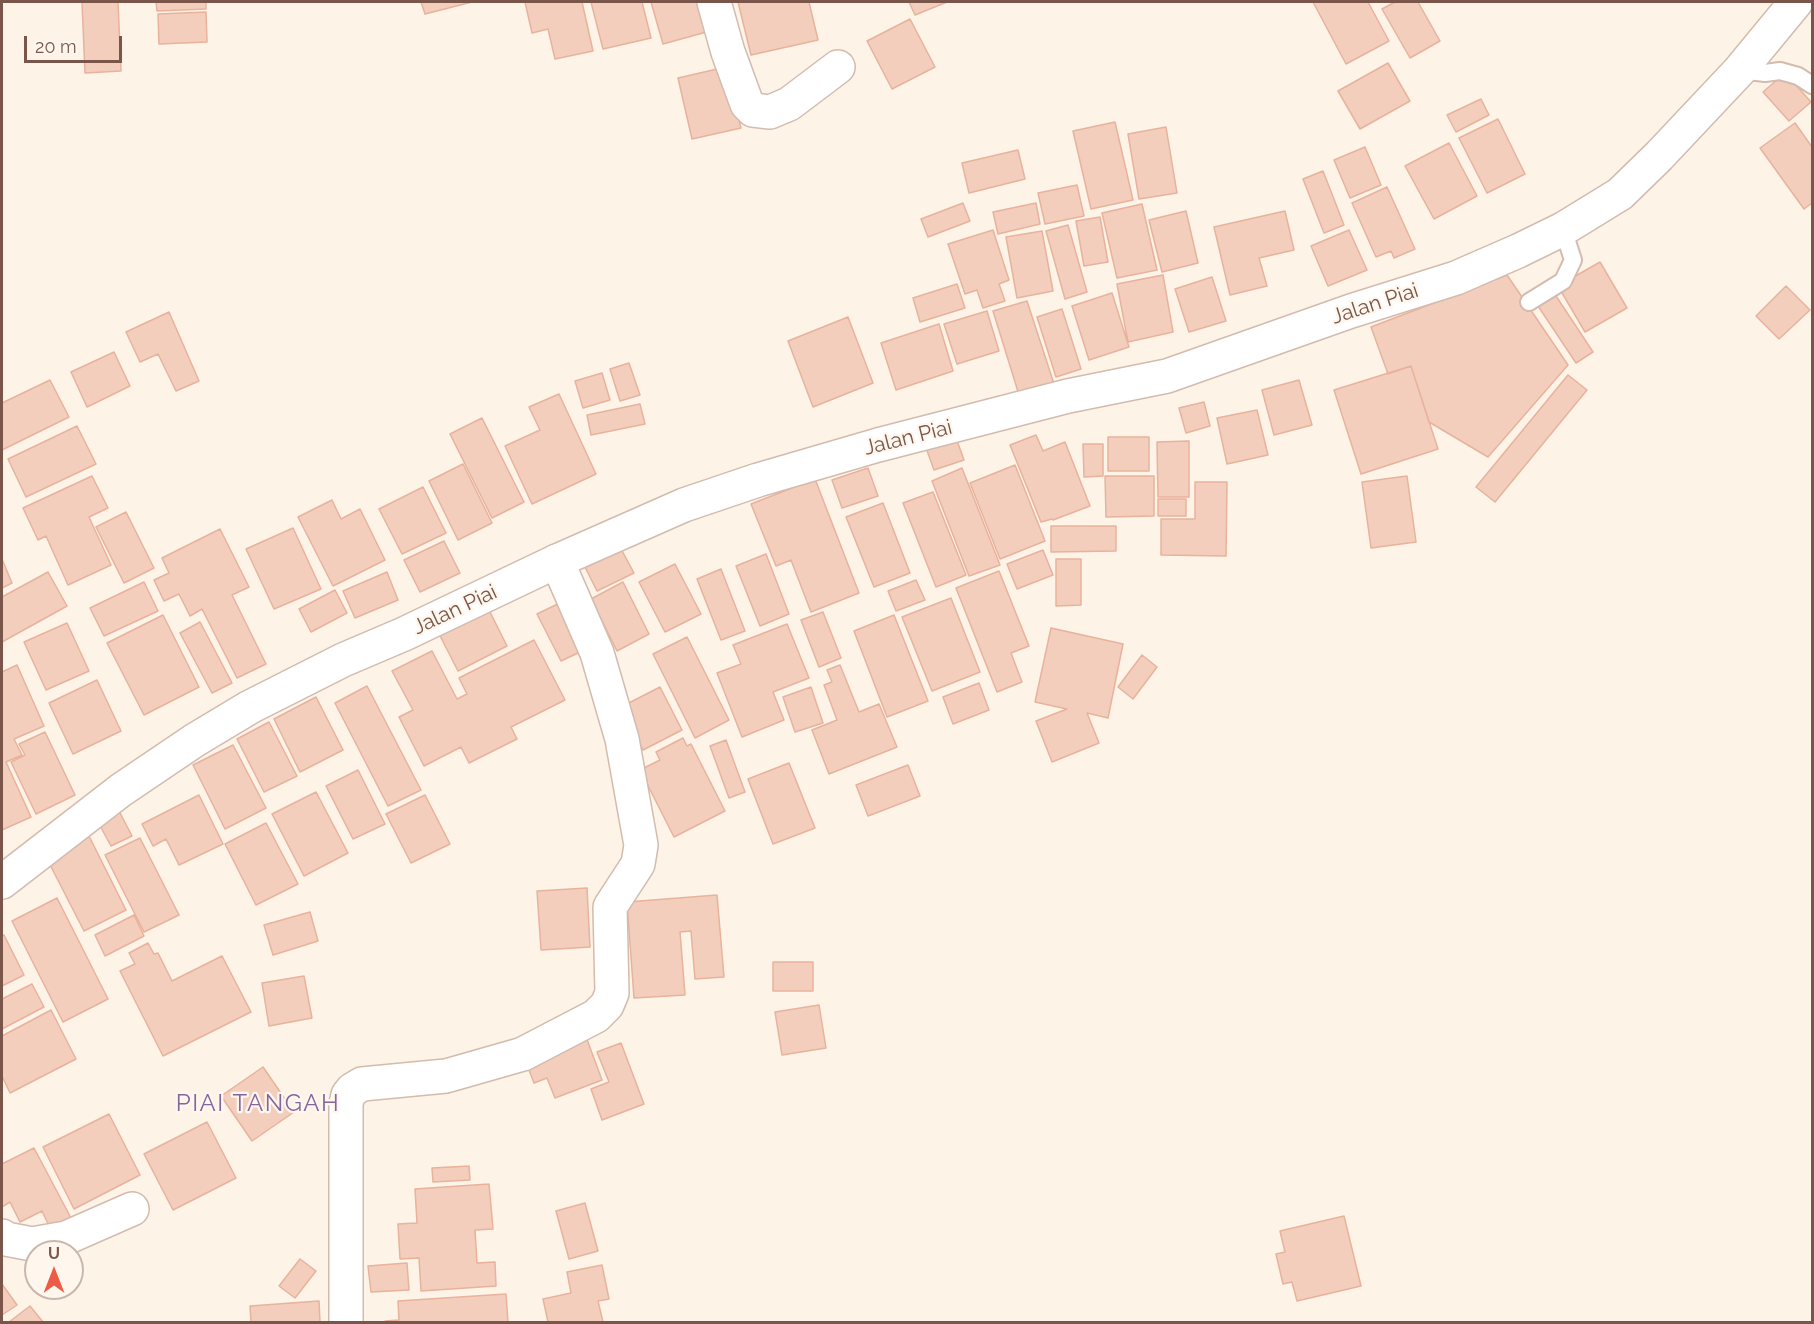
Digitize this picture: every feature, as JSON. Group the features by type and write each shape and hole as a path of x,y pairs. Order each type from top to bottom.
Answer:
{"street":[{"path":"714,2 728,52 747,104 753,110 770,112 789,104 838,67"},
{"name":"Jalan Piai","path":"2,882 121,790 195,740 250,707 343,660 684,505 758,480 878,445 1068,396 1167,376 1351,311 1456,278 1563,229 1620,194 1740,70 1796,2"},
{"path":"346,1323 346,1104 348,1095 357,1086 363,1084 446,1076 523,1054 596,1016 607,1005 612,993 610,907 638,864 641,845 622,739 597,653 557,561"},
{"path":"2,1236 6,1239 32,1244 66,1238 132,1209"}],"lane":[{"path":"1740,70 1765,73 1780,71 1798,76 1812,85"},
{"path":"1529,302 1563,280 1573,260 1563,229"}],"building":[{"path":"82,2 118,2 121,71 85,73"},
{"path":"156,2 206,2 206,9 157,11"},
{"path":"421,2 472,2 425,14"},
{"path":"525,2 582,2 593,51 555,59 548,29 532,33"},
{"path":"591,2 642,2 651,38 603,49"},
{"path":"651,2 703,2 710,31 663,44"},
{"path":"738,2 809,2 818,40 751,55"},
{"path":"909,2 947,2 915,15"},
{"path":"1313,2 1368,2 1389,41 1346,64"},
{"path":"1395,2 1418,2 1440,41 1410,58 1382,9"},
{"path":"206,12 207,42 159,44 158,14"},
{"path":"910,19 935,67 892,89 867,41"},
{"path":"1388,63 1410,101 1360,129 1338,91"},
{"path":"726,67 741,128 692,139 678,78"},
{"path":"1785,73 1811,102 1789,121 1763,92"},
{"path":"1481,99 1489,115 1456,132 1447,115"},
{"path":"1498,119 1525,174 1487,193 1459,138"},
{"path":"1115,122 1133,200 1091,209 1073,131"},
{"path":"1795,123 1812,147 1812,203 1804,209 1760,148"},
{"path":"1166,127 1177,193 1139,199 1128,134"},
{"path":"1449,143 1477,196 1434,219 1405,166"},
{"path":"1365,147 1381,185 1350,198 1334,160"},
{"path":"1018,150 1025,179 969,193 962,163"},
{"path":"1323,171 1344,225 1324,233 1303,179"},
{"path":"1077,185 1084,216 1045,224 1038,193"},
{"path":"1387,187 1415,249 1394,258 1391,251 1376,257 1352,203"},
{"path":"963,203 970,221 928,237 921,219"},
{"path":"1036,203 1040,224 998,234 993,212"},
{"path":"1142,204 1157,270 1117,278 1102,213"},
{"path":"1186,211 1198,263 1162,272 1149,220"},
{"path":"1285,211 1294,250 1259,258 1267,286 1230,295 1214,227"},
{"path":"1100,217 1108,262 1084,266 1076,221"},
{"path":"1068,225 1087,292 1065,299 1046,231"},
{"path":"993,230 1009,280 999,284 1005,301 983,308 977,290 965,294 948,244"},
{"path":"1349,230 1367,270 1328,286 1311,246"},
{"path":"1042,231 1053,291 1017,298 1006,237"},
{"path":"1600,262 1627,308 1585,332 1558,286"},
{"path":"1163,275 1173,332 1128,342 1117,284"},
{"path":"1507,275 1568,365 1488,457 1429,422 1411,366 1388,374 1371,327"},
{"path":"1212,277 1226,321 1189,332 1175,289"},
{"path":"957,284 965,308 920,322 913,298"},
{"path":"1786,286 1810,310 1779,339 1756,316"},
{"path":"1112,293 1129,347 1089,360 1072,306"},
{"path":"1556,296 1593,352 1576,363 1538,306"},
{"path":"1027,301 1055,387 1020,398 993,311"},
{"path":"1062,309 1081,369 1056,377 1037,317"},
{"path":"987,311 999,351 957,364 944,324"},
{"path":"169,312 199,381 176,391 158,354 140,362 126,332"},
{"path":"848,317 873,383 813,407 788,341"},
{"path":"939,324 953,371 896,390 881,343"},
{"path":"114,352 130,386 87,407 71,372"},
{"path":"629,363 640,395 620,401 610,369"},
{"path":"1411,366 1438,449 1361,474 1334,390"},
{"path":"602,373 610,400 583,408 575,381"},
{"path":"1568,375 1587,390 1495,502 1476,487"},
{"path":"50,380 69,417 2,450 2,403"},
{"path":"1299,380 1312,425 1274,435 1262,390"},
{"path":"559,394 596,474 532,504 505,446 540,430 529,407"},
{"path":"1204,402 1210,426 1186,433 1179,408"},
{"path":"640,404 645,424 591,435 587,415"},
{"path":"1257,410 1268,455 1227,464 1217,418"},
{"path":"482,418 524,502 492,518 450,434"},
{"path":"77,426 96,464 26,497 8,459"},
{"path":"955,435 964,460 934,470 925,445"},
{"path":"1036,435 1043,451 1065,442 1090,506 1053,520 1041,522 1010,445"},
{"path":"1108,437 1149,437 1149,471 1108,471"},
{"path":"1189,441 1189,497 1158,497 1157,442"},
{"path":"1083,444 1103,444 1103,476 1084,477"},
{"path":"463,464 492,523 458,540 429,481"},
{"path":"1015,465 1045,541 1000,559 970,483"},
{"path":"868,468 878,496 842,508 832,480"},
{"path":"962,468 1000,565 969,576 932,481"},
{"path":"92,476 108,508 89,517 111,565 68,585 46,536 38,540 23,508"},
{"path":"1105,476 1154,476 1154,516 1106,517"},
{"path":"1407,476 1416,542 1371,548 1362,482"},
{"path":"815,479 859,593 811,612 791,560 776,566 751,504"},
{"path":"1195,482 1227,482 1226,556 1161,555 1161,519 1195,519"},
{"path":"423,487 446,533 402,554 379,509"},
{"path":"933,492 966,575 936,587 903,503"},
{"path":"1158,499 1186,499 1186,516 1158,516"},
{"path":"332,500 341,519 360,509 385,560 333,586 298,517"},
{"path":"883,503 910,573 874,587 846,517"},
{"path":"126,512 154,568 124,583 96,527"},
{"path":"1051,526 1116,526 1116,551 1051,552"},
{"path":"293,528 321,589 274,609 246,549"},
{"path":"220,529 249,587 232,595 266,664 237,678 202,609 190,616 179,594 164,601 154,580 169,573 162,558"},
{"path":"444,541 460,573 420,592 404,560"},
{"path":"620,547 634,573 597,591 584,565"},
{"path":"1043,550 1053,575 1017,589 1007,564"},
{"path":"766,554 789,614 760,626 736,566"},
{"path":"2,559 12,583 2,588"},
{"path":"1056,559 1081,559 1081,605 1056,606"},
{"path":"675,564 701,614 665,632 639,582"},
{"path":"721,569 745,631 721,640 697,579"},
{"path":"999,571 1029,646 1011,653 1022,682 997,692 956,588"},
{"path":"48,572 67,606 2,642 2,597"},
{"path":"387,572 398,600 355,618 343,591"},
{"path":"916,580 925,600 896,611 888,591"},
{"path":"144,582 158,611 104,636 90,608"},
{"path":"623,582 649,634 617,651 591,599"},
{"path":"335,590 347,613 311,632 299,609"},
{"path":"951,598 980,672 932,691 902,617"},
{"path":"568,599 593,646 561,661 537,614"},
{"path":"486,604 507,646 458,671 436,628"},
{"path":"823,612 841,658 819,667 801,620"},
{"path":"163,615 199,687 144,715 107,643"},
{"path":"894,615 928,701 887,717 854,631"},
{"path":"200,622 232,683 212,693 180,633"},
{"path":"67,623 89,671 46,690 24,642"},
{"path":"787,624 809,678 773,692 784,720 742,737 717,673 741,664 733,645"},
{"path":"1051,628 1123,644 1108,718 1087,713 1099,743 1052,762 1036,721 1067,709 1035,702"},
{"path":"687,637 729,720 695,738 653,654"},
{"path":"534,640 565,700 511,727 517,739 469,763 461,747 424,766 399,717 413,710 392,671 432,651 457,699 467,694 459,678"},
{"path":"1142,655 1157,667 1133,699 1118,687"},
{"path":"17,665 44,726 14,739 22,755 6,762 31,817 2,830 2,672"},
{"path":"840,665 859,712 879,704 897,747 829,774 812,730 837,720 824,685 832,682 827,670"},
{"path":"97,680 121,731 73,754 49,703"},
{"path":"979,683 989,710 953,724 943,697"},
{"path":"367,686 421,790 388,806 335,703"},
{"path":"660,687 682,730 643,750 621,707"},
{"path":"811,687 823,723 795,732 783,697"},
{"path":"316,697 343,750 300,772 274,719"},
{"path":"269,722 297,776 264,792 237,739"},
{"path":"45,732 75,795 36,814 11,762 25,755 19,744"},
{"path":"683,738 687,746 691,744 725,811 674,837 640,770 660,760 656,752"},
{"path":"726,740 745,792 729,798 710,746"},
{"path":"233,745 266,808 225,829 193,765"},
{"path":"789,763 815,828 773,844 748,779"},
{"path":"908,765 920,796 868,816 856,785"},
{"path":"358,770 385,824 353,839 326,786"},
{"path":"316,792 348,853 304,876 272,814"},
{"path":"199,795 223,844 179,865 166,839 153,846 142,824"},
{"path":"425,795 450,844 411,863 386,814"},
{"path":"119,811 132,836 111,846 98,822"},
{"path":"266,823 298,884 256,905 225,844"},
{"path":"89,836 126,910 84,931 46,857"},
{"path":"140,838 179,915 144,932 105,855"},
{"path":"587,888 590,947 541,950 537,891"},
{"path":"717,895 724,977 695,979 691,931 680,932 685,995 634,998 627,902"},
{"path":"57,898 108,999 63,1022 12,921"},
{"path":"310,912 318,941 273,955 264,925"},
{"path":"134,915 144,936 105,956 95,935"},
{"path":"4,935 24,975 2,986 2,936"},
{"path":"148,943 154,954 158,953 172,981 222,956 251,1012 163,1056 120,971 135,964 129,953"},
{"path":"773,962 813,962 813,991 773,991"},
{"path":"304,976 312,1018 269,1026 262,983"},
{"path":"32,984 44,1007 2,1029 2,999"},
{"path":"819,1005 826,1048 782,1055 775,1012"},
{"path":"51,1010 76,1059 10,1093 2,1076 2,1036"},
{"path":"585,1034 602,1080 555,1098 547,1078 534,1083 524,1057"},
{"path":"621,1043 644,1104 602,1120 591,1089 609,1082 597,1052"},
{"path":"263,1067 294,1112 252,1141 221,1096"},
{"path":"109,1114 140,1175 74,1209 43,1147"},
{"path":"207,1122 236,1178 173,1210 144,1154"},
{"path":"34,1148 71,1218 50,1228 42,1211 20,1222 10,1202 2,1207 2,1164"},
{"path":"469,1166 470,1180 433,1182 432,1168"},
{"path":"489,1184 493,1229 475,1230 477,1263 495,1262 496,1286 421,1291 419,1258 400,1259 398,1224 417,1223 415,1189"},
{"path":"585,1203 598,1251 569,1259 556,1211"},
{"path":"1344,1216 1361,1286 1297,1301 1292,1282 1283,1284 1276,1254 1285,1252 1280,1231"},
{"path":"300,1259 316,1271 295,1298 279,1286"},
{"path":"407,1263 409,1290 371,1292 368,1266"},
{"path":"602,1265 609,1299 598,1301 603,1322 548,1322 543,1299 571,1293 567,1272"},
{"path":"2,1284 17,1305 2,1315"},
{"path":"506,1294 508,1322 385,1322 399,1320 398,1301"},
{"path":"319,1301 320,1322 251,1322 250,1306"},
{"path":"30,1306 43,1322 9,1322"}],"district":[{"name":"PIAI TANGAH","path":"258,1104"}]}
